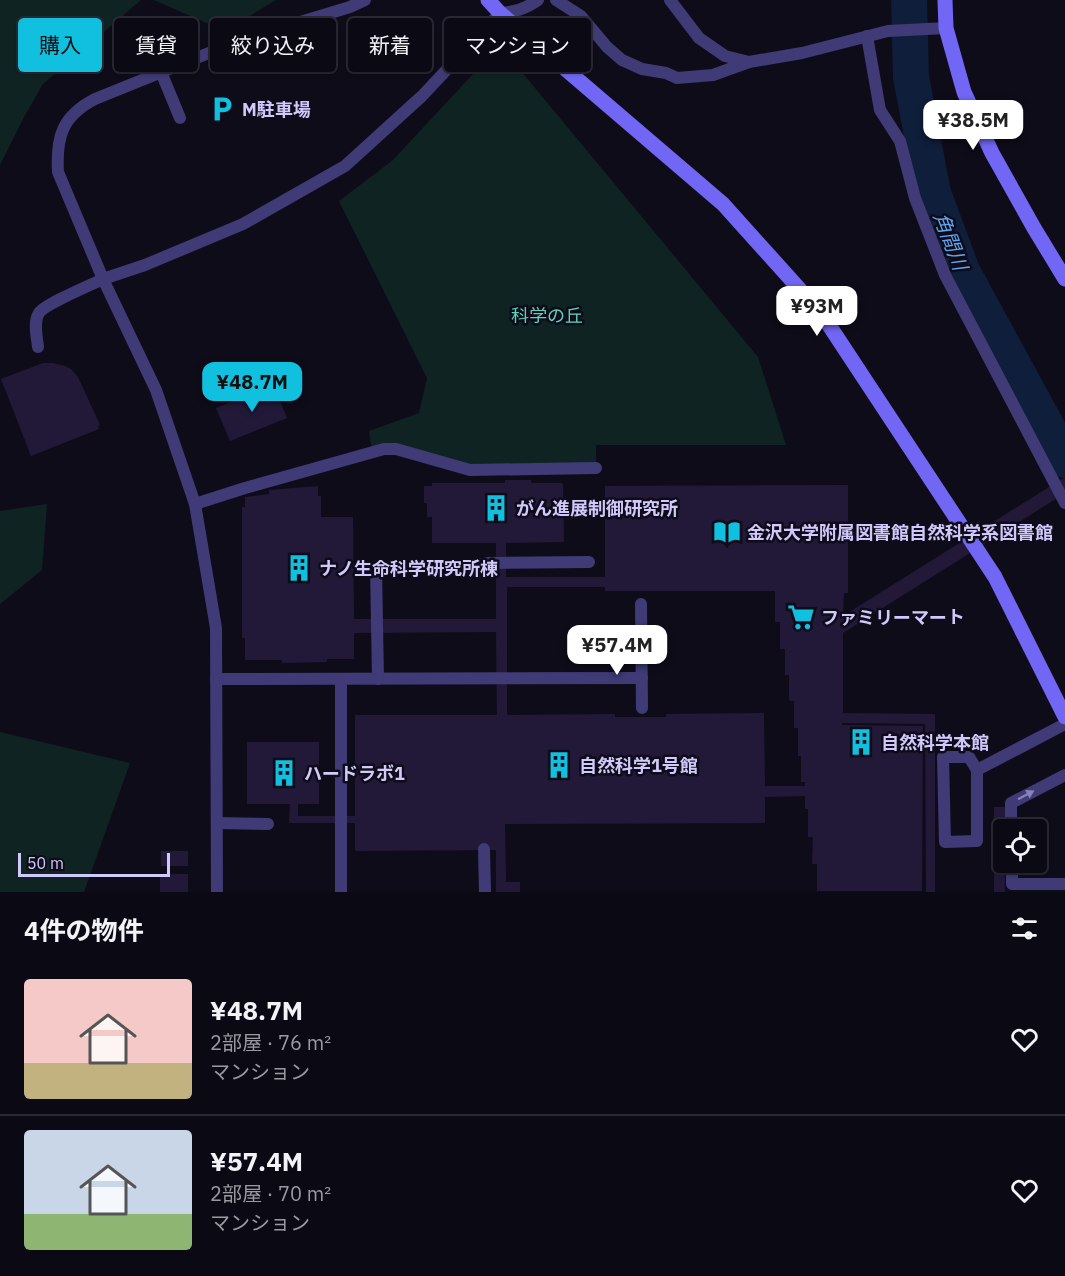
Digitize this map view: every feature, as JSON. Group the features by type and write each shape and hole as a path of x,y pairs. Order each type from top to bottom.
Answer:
{"street":[{"path":"488,0 500,13 723,204 821,313 994,577 1065,717"},
{"path":"945,0 946,28 964,92 992,153 1062,269"}],"lane":[{"path":"198,57 241,40 351,7 364,0"},
{"path":"38,347 35,325 38,313 49,305 103,279 145,265 243,225 345,166 422,96 500,13 517,12 528,8 538,0"},
{"path":"555,0 580,16 607,47 622,60 642,69 666,73 677,78 713,75 749,62 802,54 888,31 946,28"},
{"path":"670,0 699,38 725,56 749,62"},
{"path":"867,36 880,110 900,141 915,198 945,275 1065,503"},
{"path":"180,118 161,72 85,104 65,124 59,138 57,172 103,279 156,390 195,504 216,628 218,892"},
{"path":"195,504 384,449 396,449 470,470 597,468"},
{"path":"378,679 376,568 468,567 489,563 590,562"},
{"path":"641,604 642,708"},
{"path":"216,679 642,678"},
{"path":"341,679 341,892"},
{"path":"977,770 1065,724"},
{"path":"944,757 969,757 977,770 978,841 945,842 944,757"},
{"path":"1011,819 1011,803 1065,775"},
{"path":"217,823 268,824"},
{"path":"484,849 484,892"},
{"path":"1012,873 1012,884 1065,884"}],"green space":[{"path":"0,0 141,0 120,18 114,18 114,23 102,33 102,18 18,18 18,72 57,72 43,84 0,165"},
{"path":"154,0 276,0 246,18 210,18 210,24"},
{"name":"科学の丘","path":"475,72 522,72 758,357 786,445 596,445 596,468 470,470 396,449 372,452 369,431 419,413 427,378 339,201 393,160"},
{"path":"47,504 42,570 0,604 0,511"},
{"path":"0,732 130,763 84,892 0,892"}],"building":[{"path":"43,363 53,363 71,369 78,377 100,425 99,429 31,456 1,379"},
{"path":"273,384 287,418 230,441 216,408"},
{"path":"1065,477 1065,493 843,633 843,713 935,714 935,892 926,892 925,724 842,723 842,725 923,726 922,891 817,891 817,864 812,864 813,837 808,837 808,809 805,809 805,796 765,797 765,823 505,824 506,882 520,882 520,892 496,892 496,850 355,851 355,823 289,823 290,804 247,804 247,742 319,742 319,804 298,804 298,816 355,816 355,715 497,715 496,632 354,633 354,659 282,663 282,660 245,660 245,638 242,638 242,507 245,507 245,497 269,494 269,490 318,486 318,496 321,496 321,517 353,517 354,619 496,619 496,543 432,543 432,517 427,517 424,486 432,486 432,483 505,483 505,480 563,483 564,542 506,543 506,577 605,577 605,486 848,485 848,593 844,593 843,616","holes":["507,587 605,587 605,591 775,591 775,622 780,622 780,649 785,649 785,675 789,675 789,701 794,701 794,728 798,728 801,782 805,782 805,786 765,786 764,713 666,714 666,717 615,717 615,714 507,715"]},
{"path":"994,807 1005,807 1005,819 994,819"},
{"path":"161,851 188,851 188,866 161,866"},
{"path":"994,873 1005,873 1005,892 994,892"},
{"path":"160,874 188,874 188,892 160,892"}],"waterway":[{"name":"角間川","path":"909,0 911,77 933,193 962,271 1065,460"}],"place":[{"name":"M駐車場","path":"222,109"},
{"name":"がん進展制御研究所","path":"496,508"},
{"name":"金沢大学附属図書館自然科学系図書館","path":"727,532"},
{"name":"ナノ生命科学研究所棟","path":"299,568"},
{"name":"ファミリーマート","path":"801,617"},
{"name":"自然科学本館","path":"861,742"},
{"name":"自然科学1号館","path":"559,765"},
{"name":"ハードラボ1","path":"284,773"}]}
